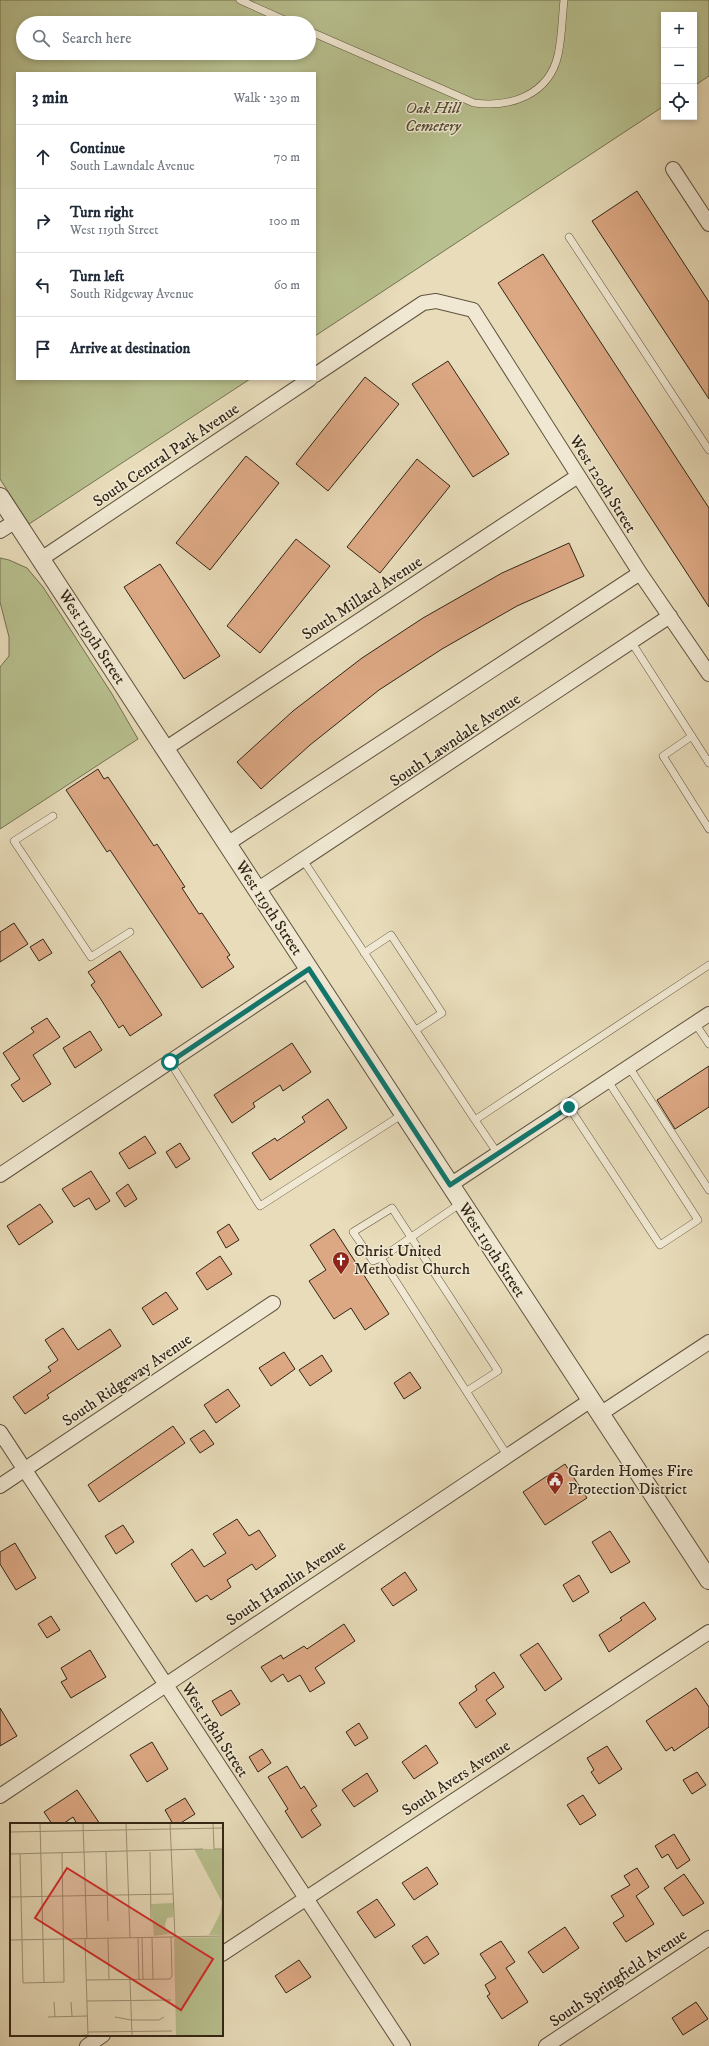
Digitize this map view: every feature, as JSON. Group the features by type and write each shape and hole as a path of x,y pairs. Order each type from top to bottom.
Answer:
{"street":[{"path":"673,169 709,224"},
{"name":"West 120th Street","path":"316,374 423,303 436,301 473,310 640,573 709,674"},
{"name":"South Central Park Avenue","path":"40,559 308,380"},
{"name":"South Millard Avenue","path":"165,749 578,476"},
{"name":"West 119th Street","path":"0,497 709,1580"},
{"path":"0,531 16,521"},
{"path":"227,844 640,573"},
{"name":"South Lawndale Avenue","path":"257,890 632,643 670,616"},
{"path":"0,1175 309,969"},
{"path":"450,1185 709,1014"},
{"name":"South Ridgeway Avenue","path":"0,1486 273,1303"},
{"name":"South Hamlin Avenue","path":"0,1796 507,1456 709,1342"},
{"name":"West 118th Street","path":"0,1432 403,2046"},
{"name":"South Avers Avenue","path":"223,1953 709,1632"},
{"name":"South Springfield Avenue","path":"546,2046 709,1938"},
{"path":"87,2046 102,2036"}],"lane":[{"path":"240,0 275,16"},
{"path":"316,34 474,103 491,105 506,104 524,98 537,88 551,73 558,55 564,0"},
{"path":"569,237 709,450"},
{"path":"632,643 709,763"},
{"path":"692,736 663,756 709,829"},
{"path":"53,816 14,841 48,893 91,957 130,932"},
{"path":"303,860 498,1154"},
{"path":"364,953 391,935 442,1013 416,1030"},
{"path":"475,1120 709,964"},
{"path":"696,1023 709,1044"},
{"path":"170,1062 260,1206 404,1114"},
{"path":"629,1067 708,1185"},
{"path":"569,1107 660,1245 698,1220 608,1081"},
{"path":"462,1203 411,1238 381,1258 373,1262 353,1232 392,1208 411,1238 498,1370 467,1391"},
{"path":"381,1258 507,1456"}],"green space":[{"name":"Oak Hill Cemetery","path":"0,0 709,0 709,76 697,84 697,12 661,12 661,108 316,335 316,72 16,72 16,380 248,380 29,524 0,479"},
{"path":"0,558 9,560 27,568 43,587 112,694 138,739 0,829 0,667 9,656 9,637 0,602"}],"building":[{"path":"637,191 709,302 709,399 592,221"},
{"path":"543,254 709,508 709,607 498,283"},
{"path":"448,361 509,454 473,477 412,384"},
{"path":"365,377 399,404 328,491 296,464"},
{"path":"246,456 279,483 210,570 176,543"},
{"path":"417,459 450,486 380,573 347,547"},
{"path":"296,539 330,566 260,653 227,626"},
{"path":"569,543 584,576 517,606 442,649 379,690 310,745 261,789 237,762 293,711 362,658 423,618 502,573"},
{"path":"160,564 220,656 184,679 124,587"},
{"path":"98,769 104,779 108,777 154,846 157,844 185,887 182,888 199,914 202,913 230,955 227,957 234,967 202,988 110,850 107,852 66,790"},
{"path":"14,923 28,944 0,962 0,932"},
{"path":"43,939 52,953 39,961 30,947"},
{"path":"120,951 162,1015 130,1036 123,1025 119,1028 91,985 95,982 88,972"},
{"path":"47,1018 60,1037 33,1055 51,1084 23,1102 11,1085 20,1079 3,1053 34,1032 31,1028"},
{"path":"90,1031 102,1050 75,1068 63,1048"},
{"path":"292,1043 311,1072 283,1091 280,1085 253,1103 255,1107 232,1123 214,1095"},
{"path":"709,1066 709,1107 675,1129 657,1100"},
{"path":"328,1099 347,1128 270,1180 252,1153 275,1138 277,1141 305,1122 302,1117"},
{"path":"145,1136 156,1153 129,1169 119,1153"},
{"path":"180,1143 190,1159 176,1168 166,1152"},
{"path":"91,1171 110,1201 96,1210 89,1198 74,1207 62,1189"},
{"path":"128,1184 137,1199 125,1207 116,1193"},
{"path":"40,1204 53,1222 19,1245 7,1226"},
{"path":"229,1224 239,1240 226,1248 217,1232"},
{"name":"Christ United Methodist Church","path":"334,1229 389,1314 365,1330 351,1308 334,1319 309,1281 326,1270 310,1245"},
{"path":"220,1256 232,1274 207,1290 196,1273"},
{"path":"166,1292 178,1309 153,1325 142,1308"},
{"path":"63,1328 78,1350 110,1329 121,1346 47,1395 49,1398 25,1414 13,1397 51,1371 48,1367 58,1360 45,1340"},
{"path":"284,1352 295,1369 271,1386 259,1368"},
{"path":"322,1355 332,1371 310,1386 299,1370"},
{"path":"410,1372 421,1388 404,1399 394,1383"},
{"path":"228,1389 240,1406 216,1423 204,1405"},
{"path":"173,1426 185,1443 99,1502 88,1485"},
{"path":"204,1430 214,1444 200,1453 190,1439"},
{"name":"Garden Homes Fire Protection District","path":"565,1464 587,1498 545,1525 523,1492"},
{"path":"237,1519 249,1536 259,1530 276,1556 256,1570 252,1564 227,1580 231,1587 211,1600 207,1595 196,1602 171,1564 192,1549 204,1567 226,1553 213,1534"},
{"path":"123,1525 134,1542 116,1554 105,1536"},
{"path":"610,1531 630,1562 611,1573 592,1542"},
{"path":"15,1543 36,1578 16,1590 0,1564 0,1552"},
{"path":"405,1572 417,1590 393,1606 381,1589"},
{"path":"579,1575 589,1592 573,1602 563,1585"},
{"path":"644,1602 656,1619 609,1652 599,1635 622,1620 620,1618"},
{"path":"51,1616 60,1630 47,1638 38,1624"},
{"path":"344,1624 355,1641 315,1668 325,1683 310,1692 300,1675 288,1682 283,1674 271,1682 261,1667 281,1655 283,1659 304,1646 307,1649"},
{"path":"538,1643 562,1679 545,1691 520,1655"},
{"path":"90,1650 106,1677 71,1698 61,1682 67,1679 61,1668"},
{"path":"494,1672 504,1687 486,1700 496,1714 476,1728 459,1703 477,1690 475,1686"},
{"path":"696,1688 709,1707 709,1727 674,1751 672,1747 666,1751 646,1721"},
{"path":"231,1690 240,1704 221,1716 212,1701"},
{"path":"0,1708 17,1736 0,1746"},
{"path":"359,1723 368,1738 355,1746 346,1732"},
{"path":"152,1742 168,1769 147,1782 130,1755"},
{"path":"426,1745 438,1763 414,1779 402,1762"},
{"path":"607,1746 622,1769 599,1784 591,1772 594,1770 587,1758"},
{"path":"262,1749 271,1763 258,1772 249,1757"},
{"path":"287,1766 301,1789 304,1786 317,1806 311,1810 321,1825 302,1838 285,1811 288,1809 268,1777"},
{"path":"697,1772 706,1785 692,1794 683,1780"},
{"path":"367,1773 378,1791 354,1807 342,1790"},
{"path":"77,1790 99,1823 76,1823 73,1817 64,1823 51,1823 44,1812"},
{"path":"583,1795 596,1815 580,1825 567,1805"},
{"path":"185,1798 195,1814 181,1823 172,1823 165,1810"},
{"path":"674,1834 690,1860 677,1869 668,1854 662,1858 655,1846"},
{"path":"427,1867 438,1884 414,1900 402,1883"},
{"path":"637,1868 649,1887 636,1896 654,1924 626,1942 613,1923 624,1916 611,1896 630,1885 624,1876"},
{"path":"684,1874 704,1903 683,1916 664,1888"},
{"path":"377,1899 395,1925 375,1938 357,1912"},
{"path":"565,1927 579,1948 543,1973 528,1952"},
{"path":"427,1936 439,1954 424,1964 412,1946"},
{"path":"501,1941 515,1962 506,1968 528,2002 502,2019 487,1996 490,1994 485,1985 496,1978 480,1954"},
{"path":"299,1960 311,1977 286,1993 275,1976"},
{"path":"696,2002 708,2019 683,2035 672,2018"}],"place":[{"name":"Christ United Methodist Church","path":"341,1275"},
{"name":"Garden Homes Fire Protection District","path":"555,1495"}],"route":[{"path":"170,1062 309,969 450,1185 569,1107"}]}
